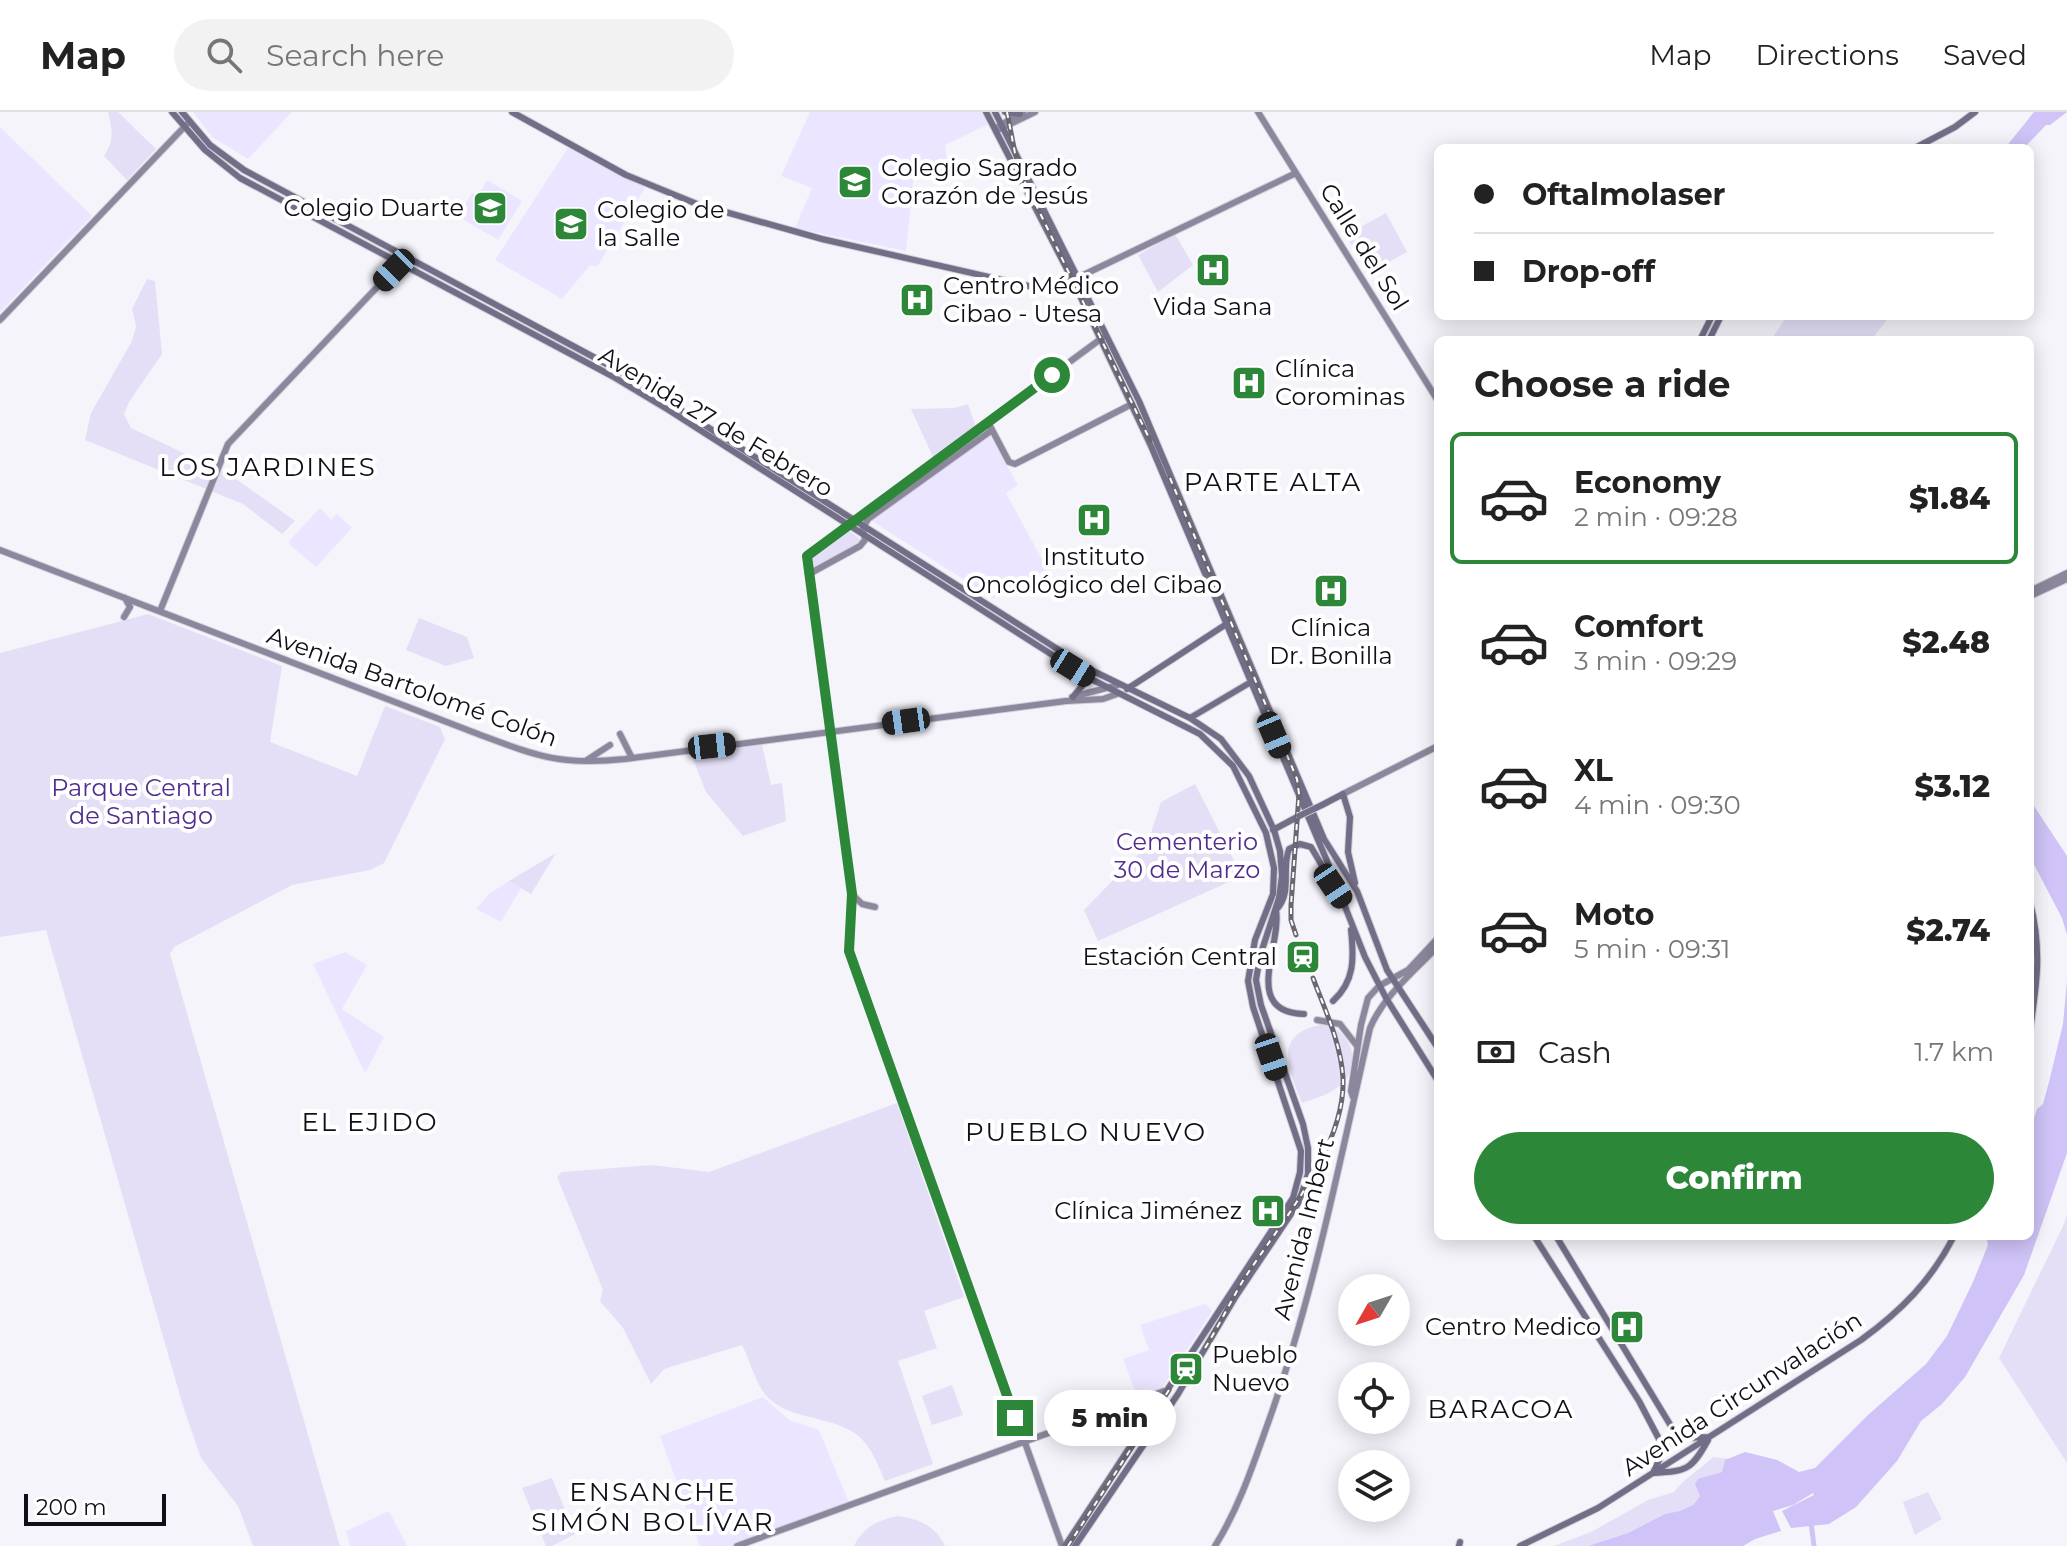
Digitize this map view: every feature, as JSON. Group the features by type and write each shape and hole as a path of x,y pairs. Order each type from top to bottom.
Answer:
{"main road":[{"name":"Avenida 27 de Febrero","path":"172,112 222,155 276,189 616,369 852,522 865,535 1073,668 1213,744 1242,781 1266,833 1274,868 1273,909"},
{"name":"Avenida 27 de Febrero","path":"182,112 186,125 216,161 240,178 612,376 863,526 1089,669 1190,718 1215,734 1240,761 1274,830 1282,865 1256,971 1261,1015 1271,1057 1295,1126 1302,1162 1293,1198 1063,1546"},
{"path":"512,112 646,185 736,217 1051,291 1296,173"},
{"path":"986,112 999,128 1139,401 1377,987 1434,1075"},
{"path":"995,112 999,128"},
{"path":"1005,112 1021,113"},
{"path":"999,128 1035,112"},
{"name":"Calle del Sol","path":"1258,112 1434,395"},
{"path":"1923,144 1975,112"},
{"path":"999,128 1021,113"},
{"path":"0,320 186,125"},
{"path":"160,611 228,444 400,263"},
{"path":"1104,337 1324,839 1357,891"},
{"path":"809,574 860,546 865,535 863,526 870,517 1104,337"},
{"path":"990,427 1009,462 1015,464 1132,404"},
{"path":"990,427 807,556 852,894 848,942 851,959 1063,1546"},
{"name":"Avenida Bartolomé Colón","path":"0,550 542,758 584,762 632,758 1069,699 1118,685"},
{"path":"2034,592 2067,576"},
{"path":"124,617 130,607 125,598"},
{"path":"1117,694 1230,622"},
{"path":"1069,699 1081,688 1082,681 1073,668"},
{"path":"1143,680 1140,684 1144,697"},
{"path":"1190,718 1251,682"},
{"name":"Avenida Bartolomé Colón","path":"1069,699 1103,699 1117,694"},
{"path":"620,734 632,758"},
{"path":"584,762 610,745"},
{"path":"1266,833 1434,748"},
{"path":"1343,794 1350,817 1348,852 1357,891 1378,951 1434,1042"},
{"path":"1304,1014 1295,1014 1279,1007 1269,994 1267,980 1283,902 1287,853 1292,846 1300,844 1311,847 1344,902"},
{"path":"1327,861 1327,876"},
{"path":"852,894 862,904 875,907"},
{"path":"1278,923 1273,909 1283,902"},
{"path":"1333,1001 1347,984 1354,963 1350,918"},
{"path":"2034,918 2038,935 2034,1003"},
{"path":"1377,987 1408,970 1434,942"},
{"path":"1386,998 1434,950"},
{"name":"Avenida Imbert","path":"1353,1097 1351,1091 1357,1046 1368,998 1377,987"},
{"name":"Avenida Imbert","path":"1215,1546 1244,1490 1286,1373 1324,1230 1370,1028 1386,998"},
{"name":"Avenida 27 de Febrero","path":"1075,1546 1131,1459 1178,1394 1236,1296 1299,1202 1305,1186 1309,1161 1303,1124 1279,1054 1261,1015"},
{"path":"1317,1020 1340,1024 1357,1046"},
{"path":"1537,1240 1639,1401 1660,1441 1660,1456 1665,1470"},
{"path":"1558,1240 1674,1431 1697,1445 1700,1455"},
{"name":"Avenida Circunvalación","path":"1665,1470 1697,1445 1893,1317 1930,1277 1952,1240"},
{"path":"737,1546 1164,1391"},
{"path":"1653,1473 1660,1456 1675,1442 1710,1437"},
{"path":"1653,1473 1686,1470 1700,1455 1710,1437"},
{"name":"Avenida Circunvalación","path":"1520,1546 1598,1508 1653,1473"}],"shaded area":[{"path":"193,112 292,112 248,159 212,137"},
{"name":"Colegio Sagrado Corazón de Jesús","path":"810,112 982,112 989,124 945,145 947,165 914,174 906,251 795,228 812,188 781,176"},
{"path":"2034,112 2067,112 2046,125 2028,144 2008,144"},
{"path":"0,127 92,216 0,312"},
{"name":"Colegio de la Salle","path":"568,148 645,188 597,267 590,265 562,299 495,260"},
{"name":"Colegio Duarte","path":"487,180 522,201 498,240 458,216 472,193 478,196"},
{"path":"989,434 1018,485 1006,493 1041,558 1047,555 1053,566 993,598 872,521"},
{"path":"320,508 331,520 337,514 352,528 316,567 289,541"},
{"path":"2034,806 2067,856 2067,935 2062,918 2034,865"},
{"path":"509,881 521,888 501,922 476,909 489,894"},
{"path":"345,952 367,965 342,1009 384,1037 365,1073 313,964"},
{"path":"2067,981 2067,1153 2024,1275 1965,1377 1942,1404 1921,1421 1897,1461 1856,1507 1829,1524 1791,1528 1782,1511 1814,1495 1813,1493 1793,1505 1773,1511 1781,1531 1743,1546 1588,1546 1628,1533 1665,1514 1693,1505 1700,1496 1695,1484 1698,1479 1722,1472 1725,1460 1745,1452 1777,1460 1799,1472 1815,1468 1868,1415 1926,1364 1947,1336 1973,1282 1988,1245 1987,1240 2034,1240 2034,1118 2037,1109 2043,1104 2063,1024"},
{"path":"1205,1304 1212,1311 1162,1388 1137,1396 1123,1359 1149,1350 1140,1325"},
{"path":"763,1397 789,1420 819,1430 850,1505 737,1546 700,1546 660,1436"},
{"path":"389,1511 407,1546 350,1546 346,1531"}],"green space":[{"path":"108,112 118,112 156,149 127,180 104,156 112,135"},
{"path":"1386,213 1407,252 1367,274 1346,235"},
{"path":"1175,234 1193,265 1158,292 1138,255"},
{"path":"147,279 155,281 162,354 129,402 124,414 131,428 232,476 295,521 282,534 243,504 85,440 91,413 132,341 136,326 132,309"},
{"path":"1784,320 1887,320 1874,336 1774,336"},
{"path":"968,404 976,427 933,457 911,409 954,408"},
{"path":"848,530 860,539 858,545 811,572 809,558"},
{"name":"Parque Central de Santiago","path":"148,614 282,666 270,742 357,776 385,706 440,727 445,739 384,863 370,870 292,885 174,947 170,954 340,1546 253,1546 238,1506 201,1458 183,1406 46,930 0,937 0,653"},
{"path":"419,618 467,637 474,658 446,666 406,650"},
{"path":"762,745 771,785 782,783 786,821 743,836 706,792 691,754"},
{"name":"Cementerio 30 de Marzo","path":"1195,784 1242,876 1098,941 1084,910 1147,845 1161,802"},
{"path":"556,853 531,894 509,881"},
{"path":"1327,1024 1344,1036 1349,1044 1353,1061 1351,1070 1334,1090 1302,1103 1289,1064 1291,1042 1310,1028"},
{"path":"897,1103 964,1297 924,1311 937,1348 898,1361 933,1464 885,1481 869,1449 856,1434 832,1423 793,1412 771,1400 759,1385 742,1345 664,1369 651,1384 623,1328 600,1301 603,1290 557,1177 562,1172 652,1165 709,1172"},
{"path":"2067,1214 2067,1463 1999,1358"},
{"path":"952,1385 963,1415 932,1425 922,1396"},
{"path":"1713,1457 1730,1459 1725,1461 1722,1472 1705,1479 1700,1496 1693,1505 1680,1512 1665,1514 1628,1533 1588,1546 1554,1546 1591,1532 1648,1500 1674,1492"},
{"path":"552,1478 575,1534 546,1546 522,1488"},
{"path":"1928,1492 1942,1519 1915,1535 1903,1502"},
{"path":"898,1516 926,1525 937,1533 945,1546 854,1546 872,1525"}],"waterway":[{"path":"1811,1522 1814,1546"}],"railway":[{"path":"1007,112 1024,180 1150,440"},
{"path":"1170,478 1297,779 1299,794 1291,905 1291,920 1296,935"},
{"path":"1205,1348 1244,1279 1308,1183 1334,1130 1341,1104 1342,1065 1332,1027 1313,978"},
{"path":"1068,1546 1169,1390"}],"place":[{"name":"Colegio Sagrado Corazón de Jesús","path":"855,182"},
{"name":"Colegio Duarte","path":"490,208"},
{"name":"Colegio de la Salle","path":"571,224"},
{"name":"Vida Sana","path":"1213,270"},
{"name":"Centro Médico Cibao - Utesa","path":"917,300"},
{"name":"Clínica Corominas","path":"1249,383"},
{"name":"Instituto Oncológico del Cibao","path":"1094,520"},
{"name":"Clínica Dr. Bonilla","path":"1331,591"},
{"name":"Estación Central","path":"1303,957"},
{"name":"Clínica Jiménez","path":"1268,1211"},
{"name":"Centro Medico","path":"1627,1327"},
{"name":"Pueblo Nuevo","path":"1186,1369"}],"district":[{"name":"LOS JARDINES","path":"268,467"},
{"name":"PARTE ALTA","path":"1273,482"},
{"name":"EL EJIDO","path":"370,1122"},
{"name":"PUEBLO NUEVO","path":"1086,1132"},
{"name":"BARACOA","path":"1501,1409"},
{"name":"ENSANCHE SIMÓN BOLÍVAR","path":"653,1507"}],"route":[{"path":"1015,1418 849,951 852,894 807,556 1052,375"}]}
